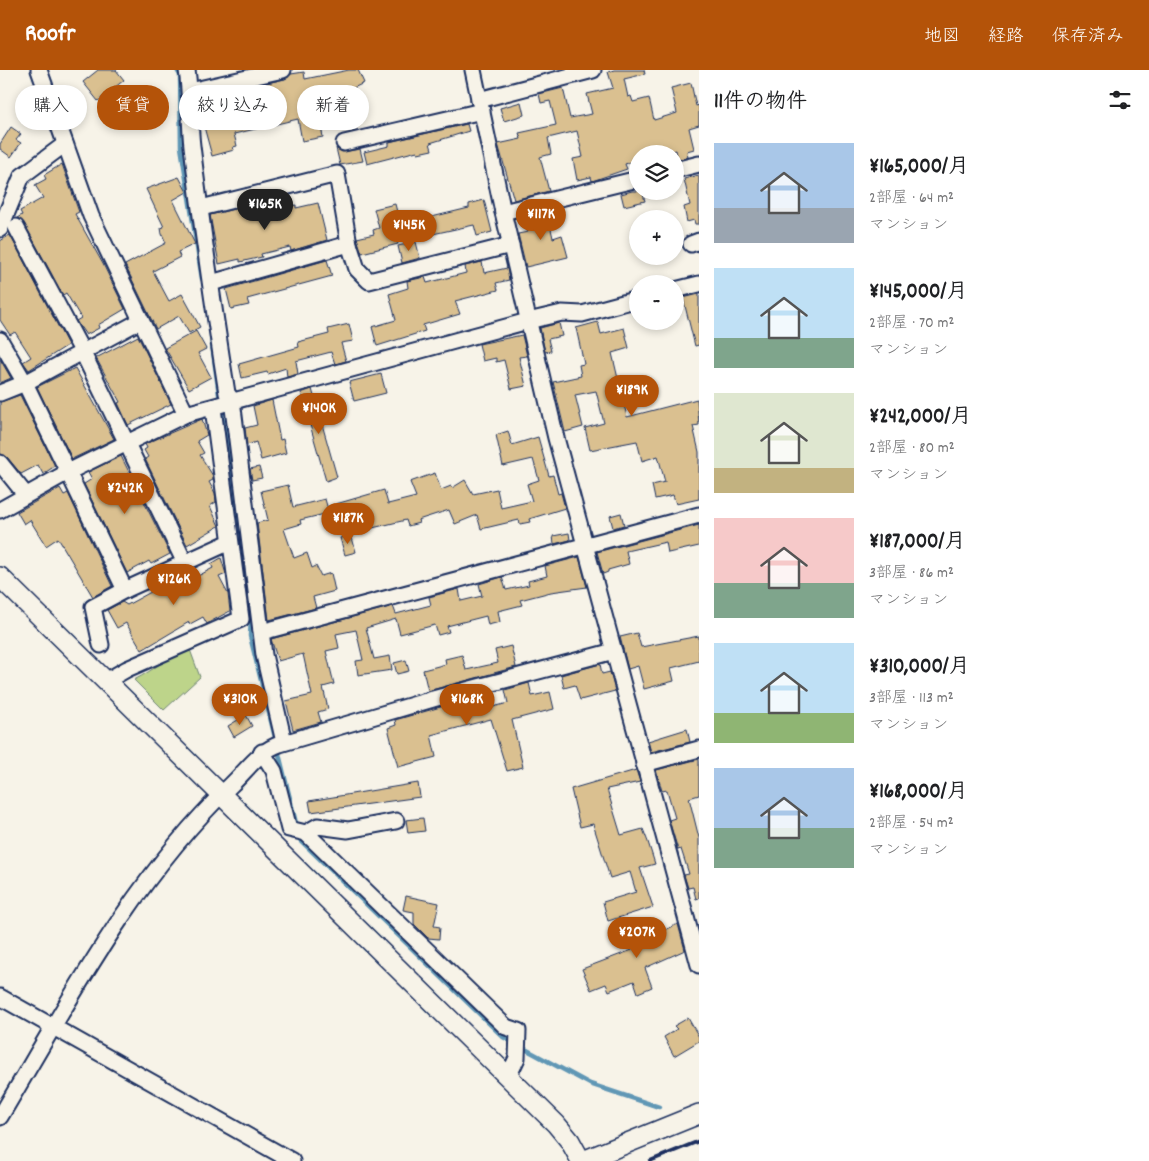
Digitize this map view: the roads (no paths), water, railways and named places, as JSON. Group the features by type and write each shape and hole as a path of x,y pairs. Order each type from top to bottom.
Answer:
{"street":[{"path":"39,70 90,216 186,414"},
{"path":"187,70 189,85"},
{"path":"217,85 283,70"},
{"path":"473,70 528,321 556,438 587,546 699,965"},
{"path":"344,143 481,106 593,70"},
{"path":"106,680 126,668 241,619 230,542 222,403 227,393 190,130"},
{"path":"0,229 22,176 64,144"},
{"path":"684,168 699,164"},
{"path":"201,208 337,174 349,244 357,269 369,281 511,245"},
{"path":"504,212 629,181"},
{"path":"16,227 82,351 185,562"},
{"path":"210,283 349,244"},
{"path":"684,288 699,284"},
{"path":"0,510 25,494 186,414 528,321 562,313 582,314 629,301"},
{"path":"0,393 140,320"},
{"path":"0,340 24,382 125,590"},
{"path":"222,403 261,630 274,746 274,771 289,829 301,831 318,826 348,830 396,821"},
{"path":"0,463 25,494"},
{"path":"261,630 269,630 699,515"},
{"path":"101,645 93,607 125,590 230,542"},
{"path":"0,577 222,793 556,1124 570,1141 582,1161 695,1120"},
{"path":"0,1117 114,926 199,816 274,746 433,699 614,651"},
{"path":"644,764 699,749"},
{"path":"301,831 506,1027 518,1031 517,1058 508,1077"},
{"path":"0,997 292,1161"}],"waterway":[{"path":"177,70 180,75 181,147 202,279"},
{"path":"211,338 251,619 250,636 297,827"},
{"path":"299,834 300,840 503,1037 590,1084 659,1107"}],"railway":[{"path":"650,1161 699,1141"}]}
